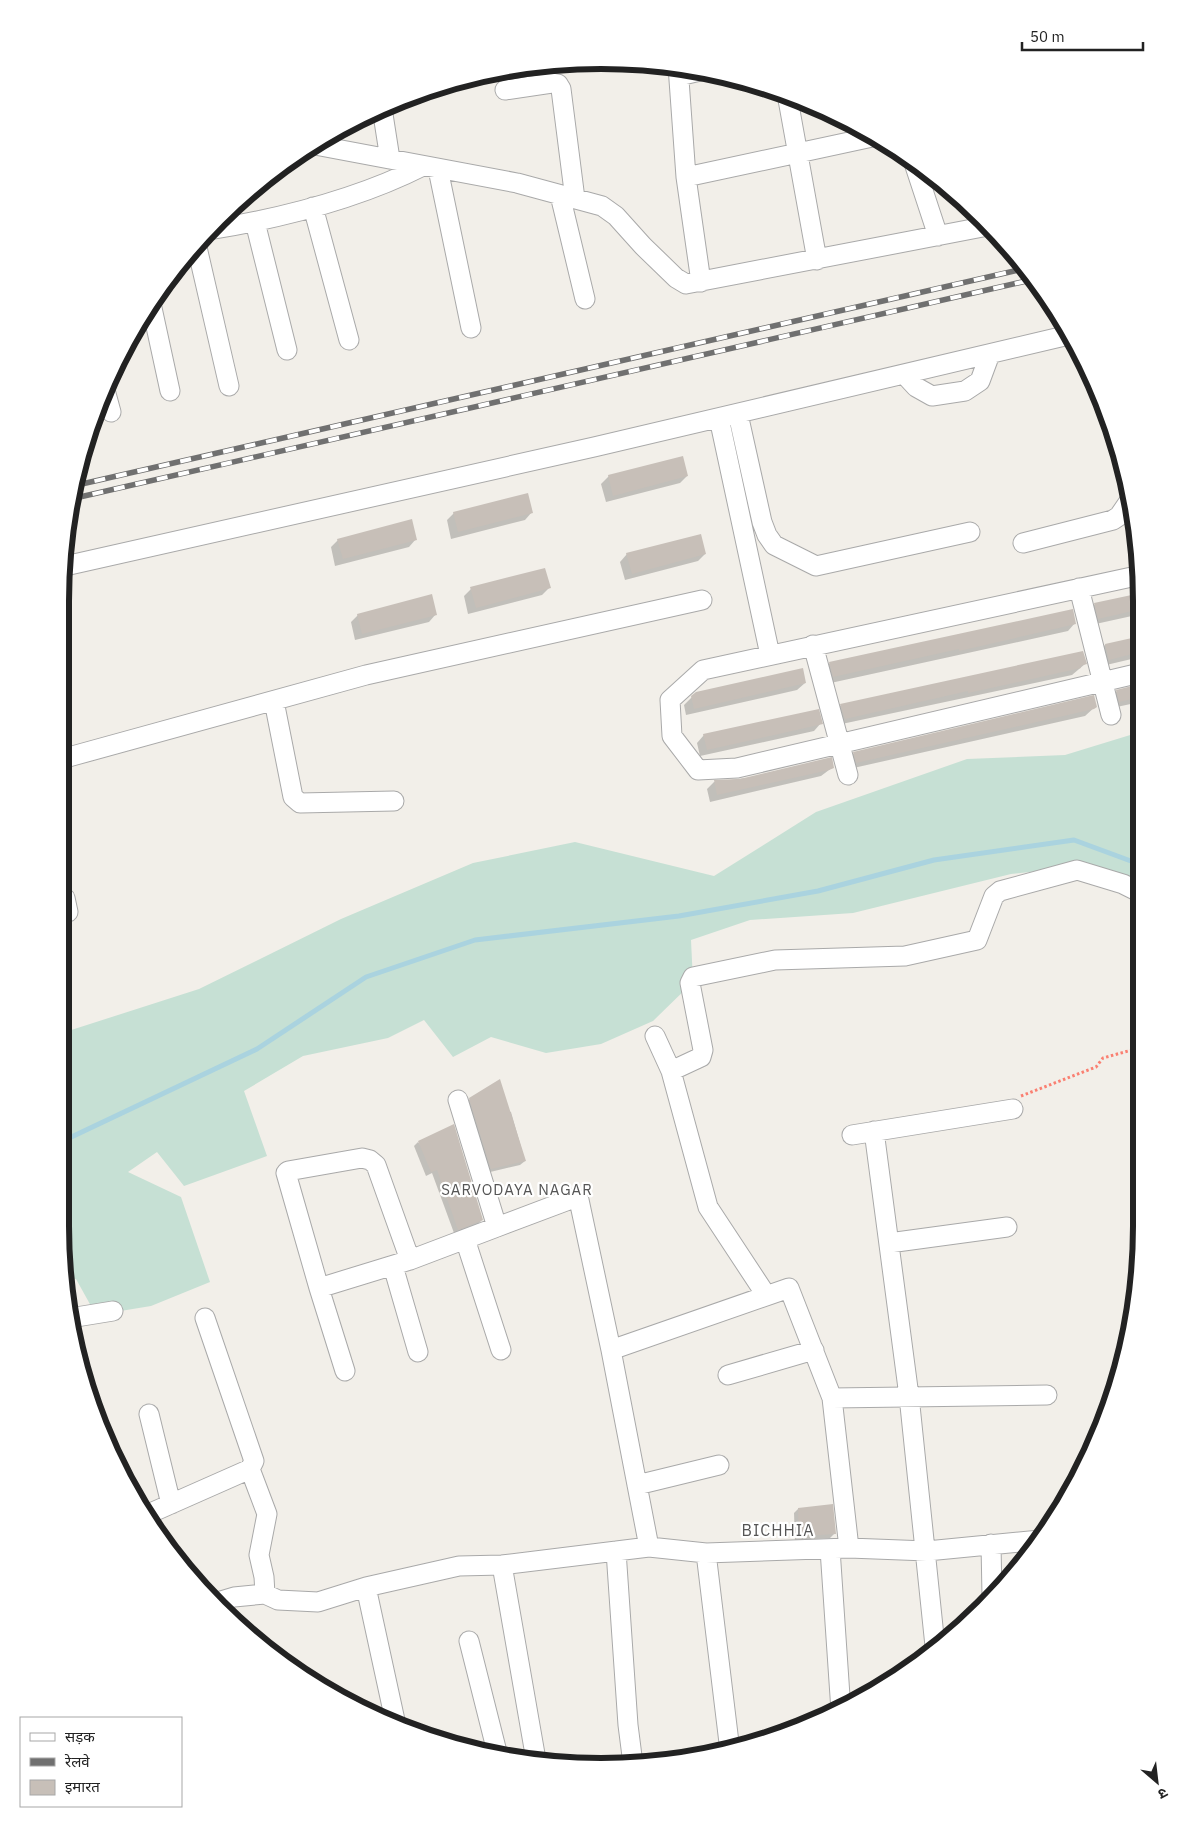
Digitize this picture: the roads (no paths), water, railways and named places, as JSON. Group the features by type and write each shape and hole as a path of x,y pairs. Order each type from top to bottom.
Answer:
{"street":[{"path":"679,75 686,177 701,282"},
{"path":"505,90 552,82 558,84 560,89 567,197 585,298"},
{"path":"788,103 817,260"},
{"path":"383,116 390,160"},
{"path":"686,177 864,139"},
{"path":"324,147 517,183 602,206 616,216 642,246 676,278 686,284 980,228"},
{"path":"222,228 313,208 389,184 430,168"},
{"path":"430,168 471,328"},
{"path":"917,173 938,236"},
{"path":"313,208 349,340"},
{"path":"255,222 287,350"},
{"path":"198,253 229,386"},
{"path":"153,313 170,391"},
{"path":"70,565 738,414 1063,336"},
{"path":"904,374 916,387 932,396 965,391 980,381 990,354"},
{"path":"108,400 111,412"},
{"path":"738,414 762,522 767,535 774,545 816,566 970,532"},
{"path":"719,418 770,655"},
{"path":"1023,543 1113,520 1119,516 1125,508"},
{"path":"1132,577 703,670 670,700 672,736 698,770 737,768 1133,675"},
{"path":"1079,588 1111,715"},
{"path":"69,757 366,675 702,600"},
{"path":"813,645 848,774"},
{"path":"274,701 293,797 296,801 300,803 394,802"},
{"path":"671,1070 701,1057 704,1050 690,983 692,977 775,960 905,956 977,940 994,896 1000,891 1077,870 1123,884 1133,889"},
{"path":"655,1036 671,1070 708,1207 766,1295"},
{"path":"458,1100 497,1227"},
{"path":"852,1136 1013,1109"},
{"path":"874,1131 909,1396 927,1551 935,1640"},
{"path":"345,1371 286,1173 288,1171 362,1158 370,1160 376,1165 402,1263 418,1352"},
{"path":"319,1288 402,1263 577,1198 611,1350 649,1547"},
{"path":"889,1243 1007,1227"},
{"path":"465,1239 502,1350"},
{"path":"611,1350 789,1288 832,1398 849,1548"},
{"path":"77,1317 113,1311"},
{"path":"152,1512 250,1469 254,1461 205,1318"},
{"path":"728,1375 814,1350"},
{"path":"832,1398 1047,1395"},
{"path":"150,1414 170,1504"},
{"path":"637,1485 719,1465"},
{"path":"250,1469 267,1514 259,1555 265,1594"},
{"path":"223,1600 234,1597 265,1594 278,1600 318,1602 366,1587 459,1566 502,1565 649,1547 706,1552 849,1548 927,1551 1030,1541"},
{"path":"991,1544 992,1587"},
{"path":"830,1549 840,1701"},
{"path":"616,1551 624,1680 632,1757"},
{"path":"706,1552 729,1742"},
{"path":"502,1565 535,1754"},
{"path":"366,1587 394,1717"},
{"path":"469,1641 496,1748"}],"waterway":[{"path":"69,1138 257,1049 366,977 475,940 679,916 818,891 934,860 1074,840 1133,862"}],"railway":[{"path":"82,484 1017,270"},
{"path":"79,497 1026,281"}],"district":[{"name":"SARVODAYA NAGAR","path":"517,1190"},
{"name":"BICHHIA","path":"778,1530"}]}
